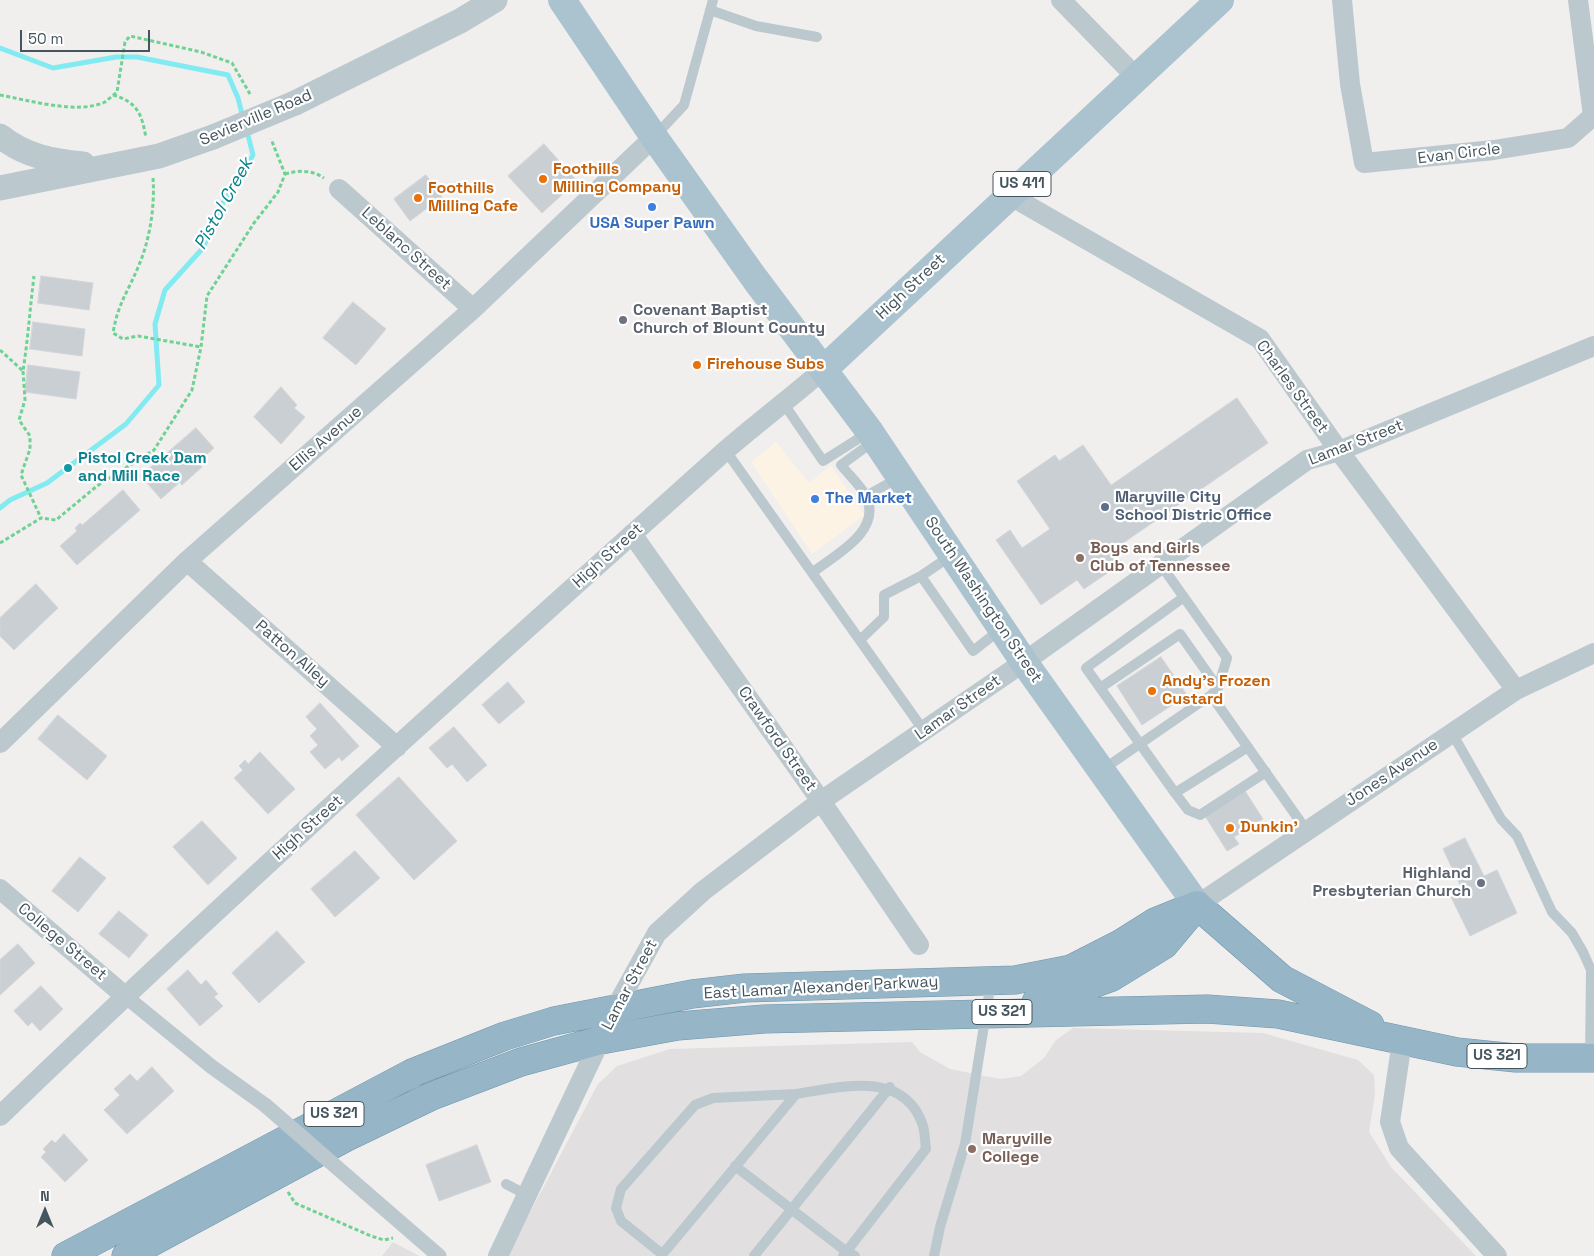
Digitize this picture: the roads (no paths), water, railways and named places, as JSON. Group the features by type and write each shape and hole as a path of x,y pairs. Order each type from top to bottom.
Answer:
{"highway":[{"name":"East Lamar Alexander Parkway","path":"1197,905 1282,979 1402,1041"},
{"name":"East Lamar Alexander Parkway","path":"66,1256 412,1073 505,1036 554,1021 616,1008 692,994 745,988 1015,980 1071,969 1120,944 1155,922 1197,905"},
{"name":"East Lamar Alexander Parkway","path":"986,1013 1054,998 1112,978 1164,945 1197,905"},
{"name":"East Lamar Alexander Parkway","path":"126,1256 345,1138 432,1096 521,1062 601,1040 678,1026 764,1019 1207,1009 1278,1014 1457,1052 1516,1058 1592,1058"}],"main road":[{"name":"South Washington Street","path":"562,0 654,137 755,279 824,368 900,477 1024,662 1197,905"},
{"name":"High Street","path":"824,368 1220,0"}],"street":[{"name":"Sevierville Road","path":"0,188 159,156 214,137 295,103 460,21 495,0"},
{"path":"1061,0 1136,77"},
{"name":"Evan Circle","path":"1342,0 1350,84 1364,163 1494,150 1568,138 1593,116 1578,0"},
{"path":"0,136 24,152 52,161 108,166"},
{"name":"Ellis Avenue","path":"0,743 187,561 473,309 654,137"},
{"name":"Leblanc Street","path":"338,190 473,309"},
{"name":"Charles Street","path":"1009,196 1260,339 1339,452 1516,690"},
{"name":"Lamar Street","path":"498,1256 616,1008 657,933 703,891 821,801 1024,662 1307,460 1339,452 1594,346"},
{"name":"High Street","path":"0,1116 125,996 397,747 632,534 824,368"},
{"name":"Crawford Street","path":"632,534 821,801 919,945"},
{"name":"Patton Alley","path":"187,561 397,747"},
{"name":"Jones Avenue","path":"1197,905 1516,690 1594,653"},
{"name":"College Street","path":"0,889 125,996"},
{"path":"125,996 212,1067 265,1105 439,1256"},
{"path":"1402,1041 1390,1122 1399,1148 1497,1256"}],"lane":[{"path":"654,137 684,105 712,5 756,26 817,37"},
{"path":"784,404 823,461 872,437"},
{"path":"813,572 861,536 870,513 866,496 842,465 872,437"},
{"path":"726,451 924,731"},
{"path":"866,496 900,477"},
{"path":"860,640 884,617 884,595 921,576 953,555"},
{"path":"1102,771 1214,692 1227,658 1161,565"},
{"path":"921,576 973,651 1002,629"},
{"path":"1184,597 1086,668 1188,810 1200,814 1266,772"},
{"path":"1100,688 1180,634 1248,747 1307,831"},
{"path":"1452,733 1500,819 1517,836 1552,912 1572,933 1591,970 1592,1058"},
{"path":"1175,793 1248,747"},
{"path":"934,1256 940,1227 965,1144 990,982"},
{"path":"735,1166 848,1255 926,1149 923,1126 911,1105 890,1088 852,1085 796,1094 713,1098 695,1105 621,1189 616,1208 621,1221 661,1255 735,1166 796,1094"},
{"path":"754,1256 890,1088"},
{"path":"506,1184 527,1196"}],"waterway":[{"name":"Pistol Creek","path":"0,48 53,68 116,57 137,57 228,75 238,98 243,118"},
{"name":"Pistol Creek","path":"0,508 10,500 47,483 126,424 159,385 155,324 165,290 203,248 221,206 253,155 247,131"}],"place":[{"name":"Foothills Milling Company","path":"543,179"},
{"name":"Foothills Milling Cafe","path":"418,198"},
{"name":"USA Super Pawn","path":"652,207"},
{"name":"Covenant Baptist Church of Blount County","path":"623,320"},
{"name":"Firehouse Subs","path":"697,365"},
{"name":"Pistol Creek Dam and Mill Race","path":"68,468"},
{"name":"The Market","path":"815,499"},
{"name":"Maryville City School Distric Office","path":"1105,507"},
{"name":"Boys and Girls Club of Tennessee","path":"1080,558"},
{"name":"Andy's Frozen Custard","path":"1152,691"},
{"name":"Dunkin'","path":"1230,828"},
{"name":"Highland Presbyterian Church","path":"1481,883"},
{"name":"Maryville College","path":"972,1149"}]}
